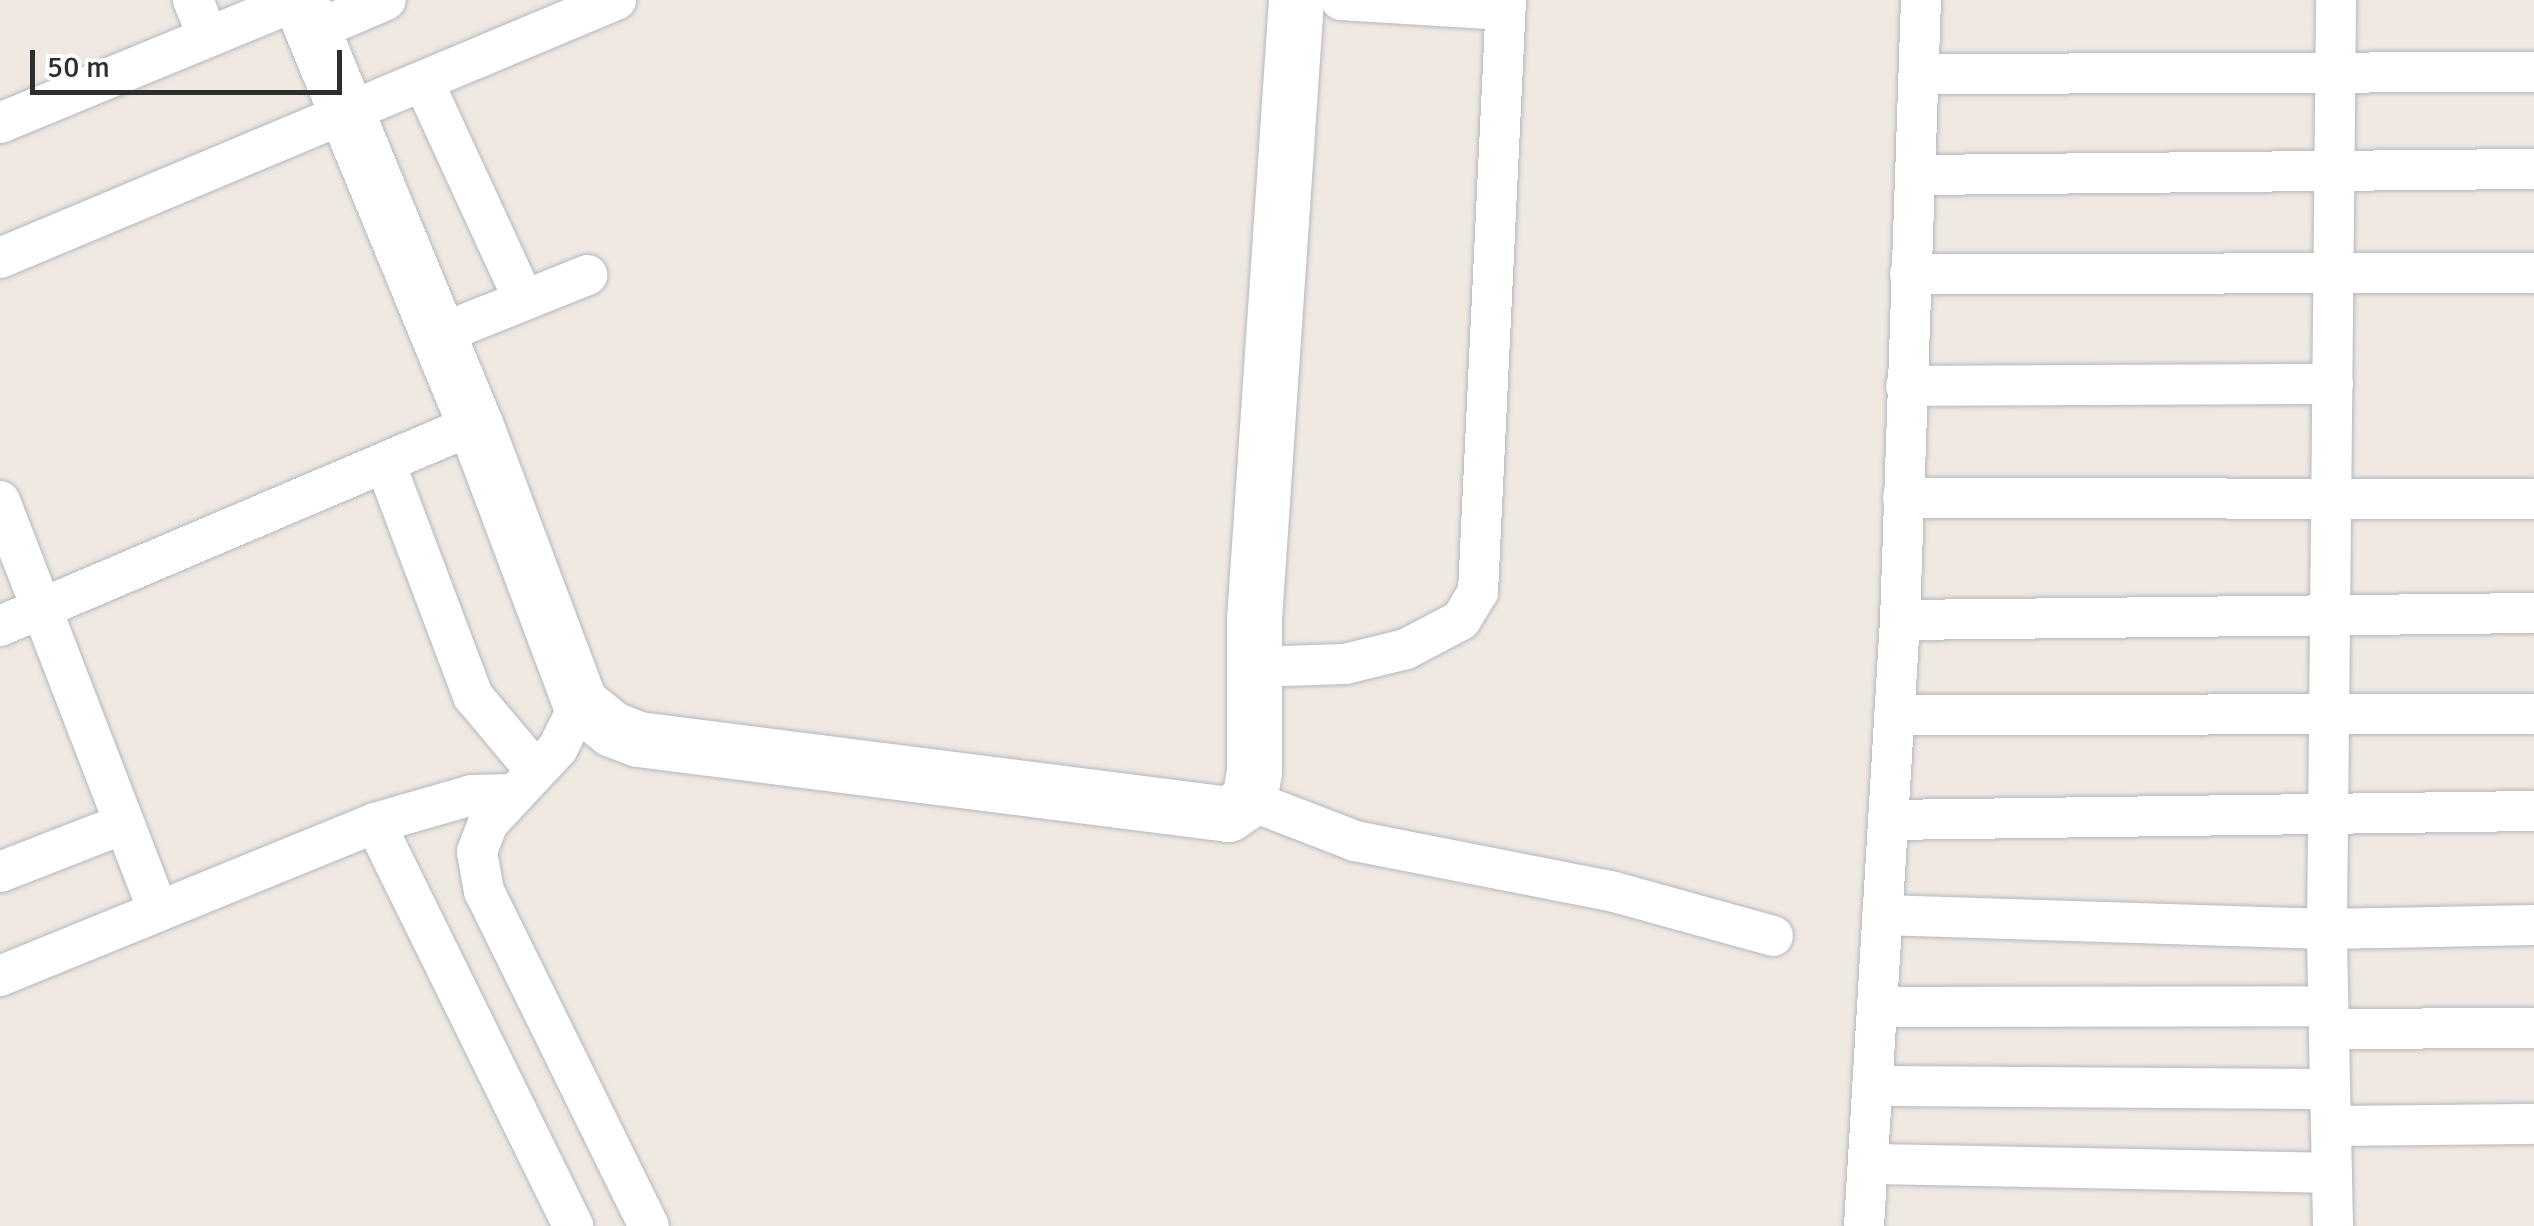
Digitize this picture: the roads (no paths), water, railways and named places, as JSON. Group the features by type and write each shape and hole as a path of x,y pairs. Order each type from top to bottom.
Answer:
{"street":[{"path":"193,0 208,37"},
{"path":"0,123 208,37 304,10 386,0"},
{"path":"0,258 424,84 616,0"},
{"path":"1249,800 1252,667 1296,0"},
{"path":"1252,667 1345,664 1406,649 1461,620 1478,592 1505,5 1340,0"},
{"path":"1864,1226 1900,620 1921,0"},
{"path":"2333,1226 2327,929 2336,0"},
{"path":"304,10 475,424 580,703 612,729 638,739 1182,812 1228,814 1249,800"},
{"path":"1920,74 2534,72"},
{"path":"424,84 524,300"},
{"path":"1915,176 2534,169"},
{"path":"438,335 587,274"},
{"path":"1910,274 2534,274"},
{"path":"1906,386 2333,384"},
{"path":"0,626 475,424"},
{"path":"385,463 472,696 525,783"},
{"path":"1904,498 2534,499"},
{"path":"0,501 158,910"},
{"path":"1900,620 2534,613"},
{"path":"580,703 576,720 488,823 476,852 484,891 649,1226"},
{"path":"1894,715 2534,714"},
{"path":"0,976 374,823 525,783"},
{"path":"1249,800 1356,841 1611,890 1773,936"},
{"path":"1888,820 2534,811"},
{"path":"374,823 573,1226"},
{"path":"0,872 123,824"},
{"path":"1882,915 2327,929 2534,925"},
{"path":"1877,1007 2328,1018 2534,1028"},
{"path":"1872,1086 2331,1108 2534,1124"},
{"path":"1868,1164 2332,1173"}]}
